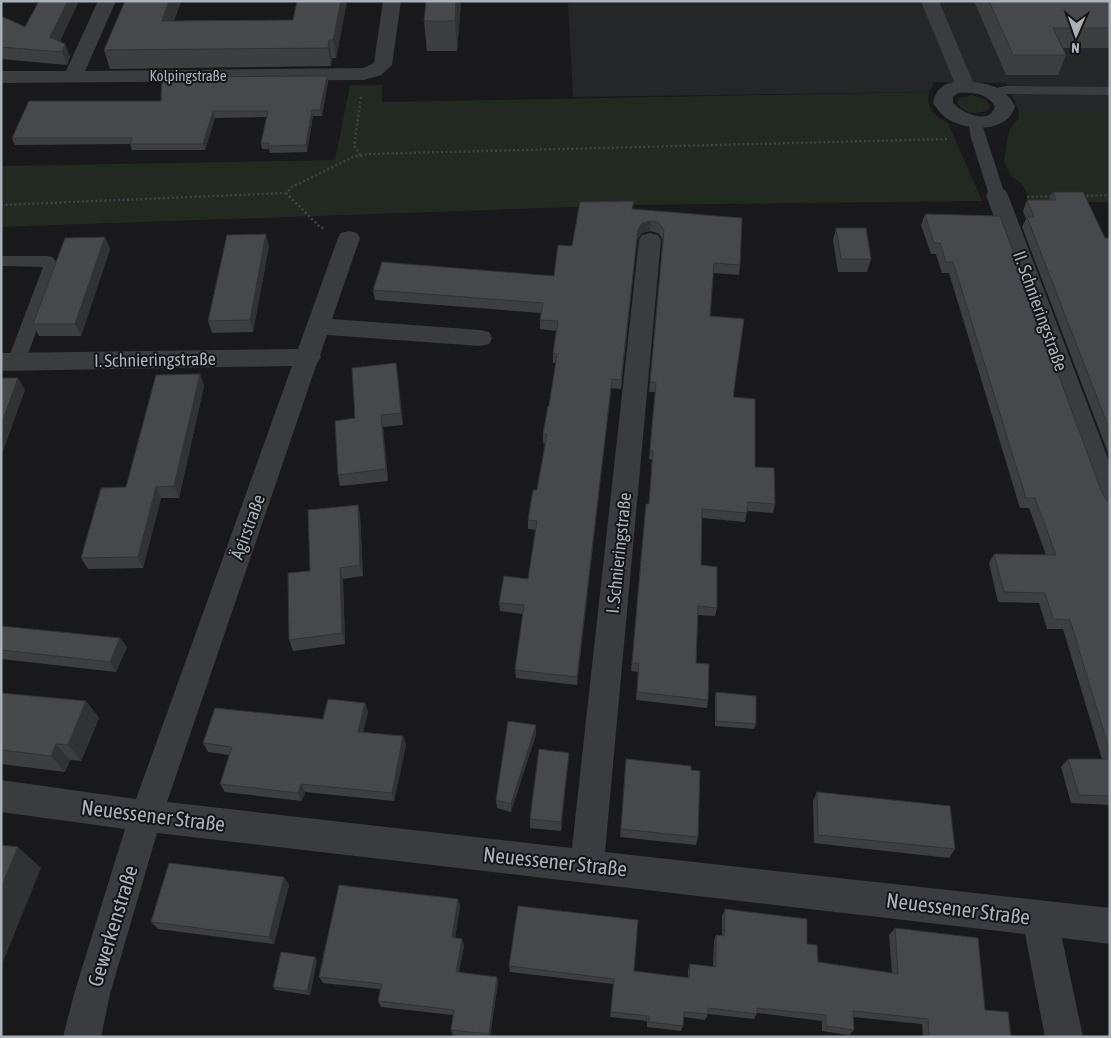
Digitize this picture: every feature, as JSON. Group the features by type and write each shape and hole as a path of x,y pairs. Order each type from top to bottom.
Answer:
{"street":[{"path":"73,76 107,1"},
{"path":"369,73 383,65 392,1"},
{"path":"930,1 966,86"},
{"name":"Kolpingstraße","path":"1,77 369,73"},
{"path":"966,86 993,93 1003,101 1005,106 1004,114 976,130 952,114 943,103 944,94 948,91 966,86"},
{"name":"II. Schnieringstraße","path":"996,195 1110,500"},
{"name":"Ägirstraße","path":"146,816 349,238"},
{"name":"I. Schnieringstraße","path":"587,865 650,240"},
{"path":"319,326 480,338"},
{"name":"I. Schnieringstraße","path":"9,362 308,357"},
{"name":"Neuessener Straße","path":"1,796 146,816 1110,926"},
{"name":"Gewerkenstraße","path":"82,1037 92,994 146,816"},
{"path":"1040,919 1064,1037"}],"lane":[{"path":"993,93 1005,90 1110,91"},
{"name":"II. Schnieringstraße","path":"976,130 996,195"},
{"path":"1,261 46,261 52,266 9,362"}],"path":[{"path":"361,156 354,146 369,73"},
{"path":"1,205 286,193 292,186 352,157 361,156 976,130"},
{"path":"286,193 320,227 349,238"},
{"path":"996,195 1020,197 1058,196"},
{"path":"1075,196 1110,195"}],"shaded area":[{"path":"568,1 1110,1 1110,111 1019,111 1006,83 934,82 929,92 573,97"},
{"path":"350,85 382,85 382,102 929,92 930,107 939,118 948,123 982,201 632,205 1,227 1,166 335,160"},
{"path":"972,95 986,100 990,106 989,109 976,113 963,109 957,103 959,98"},
{"path":"1019,111 1110,111 1110,202 1030,202 1022,184 1010,175 1004,161 1009,130 1019,118"}],"building":[{"path":"39,1 68,1 50,37 65,44 62,52 1,47 1,16 25,27"},
{"path":"125,1 169,1 162,21 293,20 297,1 341,1 333,40 329,40 328,48 104,50"},
{"path":"426,1 456,1 455,21 424,21"},
{"path":"989,1 1110,1 1110,28 1053,28 1066,55 1013,55"},
{"path":"327,76 320,110 312,110 306,145 268,146 269,143 261,143 268,111 213,111 203,144 130,144 132,138 12,138 29,101 161,101 162,77"},
{"path":"1053,192 1083,192 1105,238 1110,238 1110,431 1027,217 1034,217 1027,200 1056,200"},
{"path":"634,201 632,209 742,218 740,265 714,263 710,316 744,319 733,397 755,399 755,467 774,468 775,504 748,502 747,513 702,509 701,565 717,567 717,608 698,606 696,663 709,664 708,700 637,692 639,663 632,663 646,504 649,504 653,451 650,450 656,383 650,382 664,230 659,223 651,221 642,223 638,230 621,380 612,379 577,677 515,670 524,605 499,603 504,576 528,579 537,521 528,520 533,490 537,490 547,434 543,434 557,354 553,353 558,321 540,320 543,303 373,290 382,262 554,276 558,245 572,246 580,202"},
{"path":"925,214 1000,216 1101,490 1106,500 1110,500 1110,752 1070,620 1053,619 1045,593 1004,592 994,554 1056,555 1035,498 1026,498 953,262 946,262 940,243 934,243"},
{"path":"836,228 866,228 871,259 841,259"},
{"path":"266,234 250,320 208,321 227,235"},
{"path":"105,237 75,324 33,324 65,238"},
{"path":"396,363 401,413 381,415 386,469 338,475 335,421 355,418 352,368"},
{"path":"200,374 174,486 156,487 138,557 81,558 101,488 126,487 156,375"},
{"path":"1,378 18,378 1,425"},
{"path":"358,505 360,565 340,568 342,633 289,640 288,573 310,571 308,510"},
{"path":"1,626 120,638 110,662 1,650"},
{"path":"716,692 756,696 756,724 716,721"},
{"path":"1,693 86,701 68,745 56,744 51,756 1,750"},
{"path":"328,699 365,703 358,732 403,736 392,793 301,784 298,793 220,784 232,747 203,743 215,708 323,719"},
{"path":"508,721 536,725 511,804 496,800"},
{"path":"539,749 569,753 561,822 530,819"},
{"path":"626,759 691,766 691,770 700,771 698,837 621,829"},
{"path":"1068,759 1110,759 1110,796 1079,795"},
{"path":"817,792 950,806 955,849 818,835"},
{"path":"1,845 18,847 1,888"},
{"path":"169,863 284,877 269,937 151,922"},
{"path":"339,885 458,899 452,937 462,939 456,972 497,977 489,1034 451,1030 454,1010 378,1001 382,984 319,977"},
{"path":"518,906 638,920 634,971 689,978 690,964 716,967 716,935 724,936 725,909 807,919 807,944 817,945 818,962 898,974 895,928 978,938 985,1010 1008,1012 1011,1037 929,1037 928,1019 853,1011 854,1030 826,1026 826,1015 757,1008 757,1014 708,1008 708,1014 684,1012 683,1026 649,1022 649,1016 611,1012 614,979 509,966"},
{"path":"281,952 315,957 307,991 273,987"}]}
